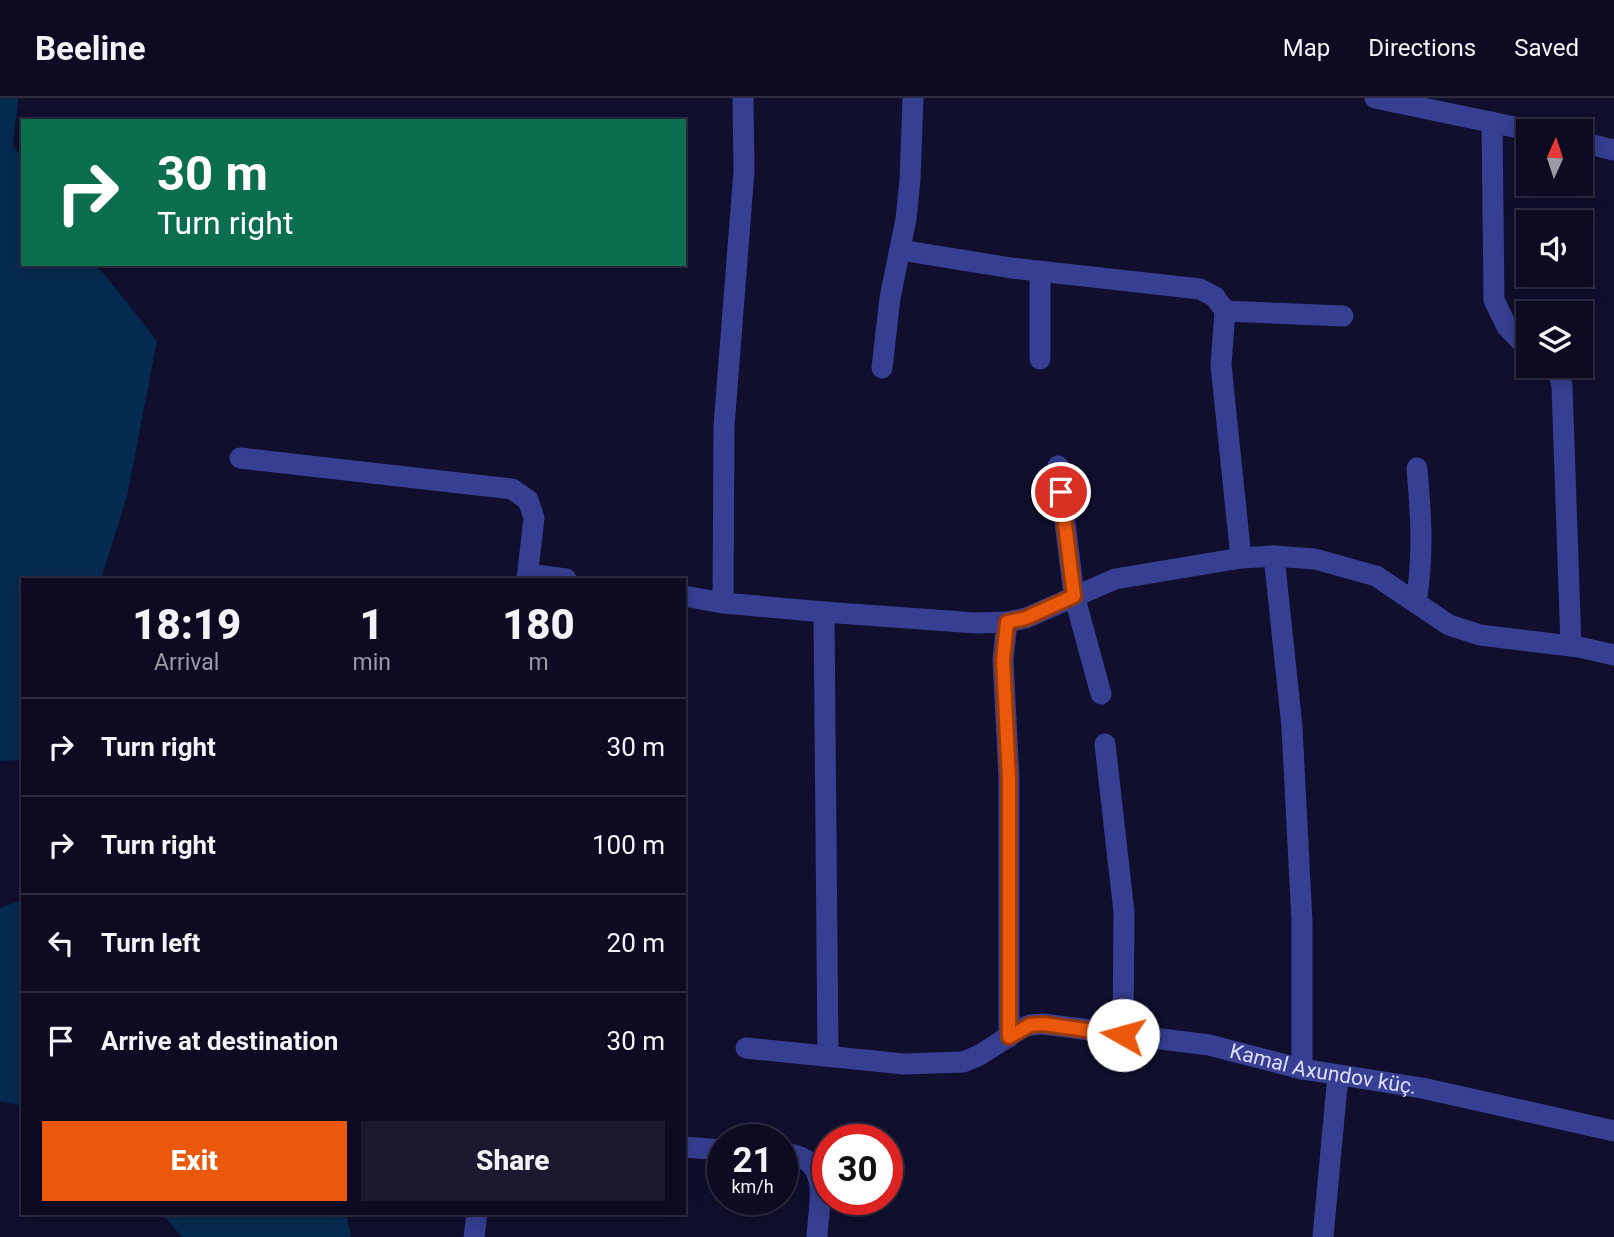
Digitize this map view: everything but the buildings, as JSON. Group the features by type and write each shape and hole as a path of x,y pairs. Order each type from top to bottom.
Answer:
{"street":[{"path":"723,603 724,426 744,171 743,98"},
{"path":"882,368 890,298 910,180 913,98"},
{"path":"1375,98 1516,127"},
{"path":"1492,122 1494,300 1507,327 1516,336"},
{"path":"1593,145 1614,150"},
{"path":"900,250 1040,271 1200,289 1214,297 1225,311 1221,365 1241,558"},
{"path":"1040,271 1040,359"},
{"path":"1225,311 1343,316"},
{"path":"1560,378 1571,646"},
{"path":"240,458 512,489 528,500 534,518 527,577 546,578"},
{"path":"1058,466 1074,596 1101,694"},
{"path":"1416,603 1423,542 1417,468"},
{"path":"686,596 723,603 976,623 1007,622 1026,618 1115,579 1241,558 1274,556 1315,559 1376,576 1449,625 1480,635 1571,646 1614,655"},
{"path":"1274,556 1292,727 1303,922 1302,1069"},
{"path":"824,611 828,1056"},
{"path":"746,1048 904,1063 963,1062 1009,1037 1009,779 1003,660 1007,622"},
{"path":"1105,744 1124,912 1123,1035"},
{"name":"Kamal Axundov küç.","path":"1009,1037 1030,1025 1043,1024 1209,1045 1302,1069 1422,1088 1614,1131"},
{"path":"1323,1237 1338,1075"},
{"path":"686,1147 707,1149"},
{"path":"798,1155 813,1164 820,1178 817,1237"},
{"path":"474,1237 477,1215"}],"water":[{"path":"0,98 18,98 13,145 21,157 21,266 94,266 104,274 157,341 127,496 101,578 21,578 21,760 0,761"},
{"path":"21,901 21,1106 0,1101 0,908"},
{"path":"163,1215 346,1215 351,1237 182,1237"}],"route":[{"path":"1061,492 1074,596 1026,618 1007,622 1003,660 1009,779 1009,1037 1022,1028 1043,1024 1123,1035"}]}
